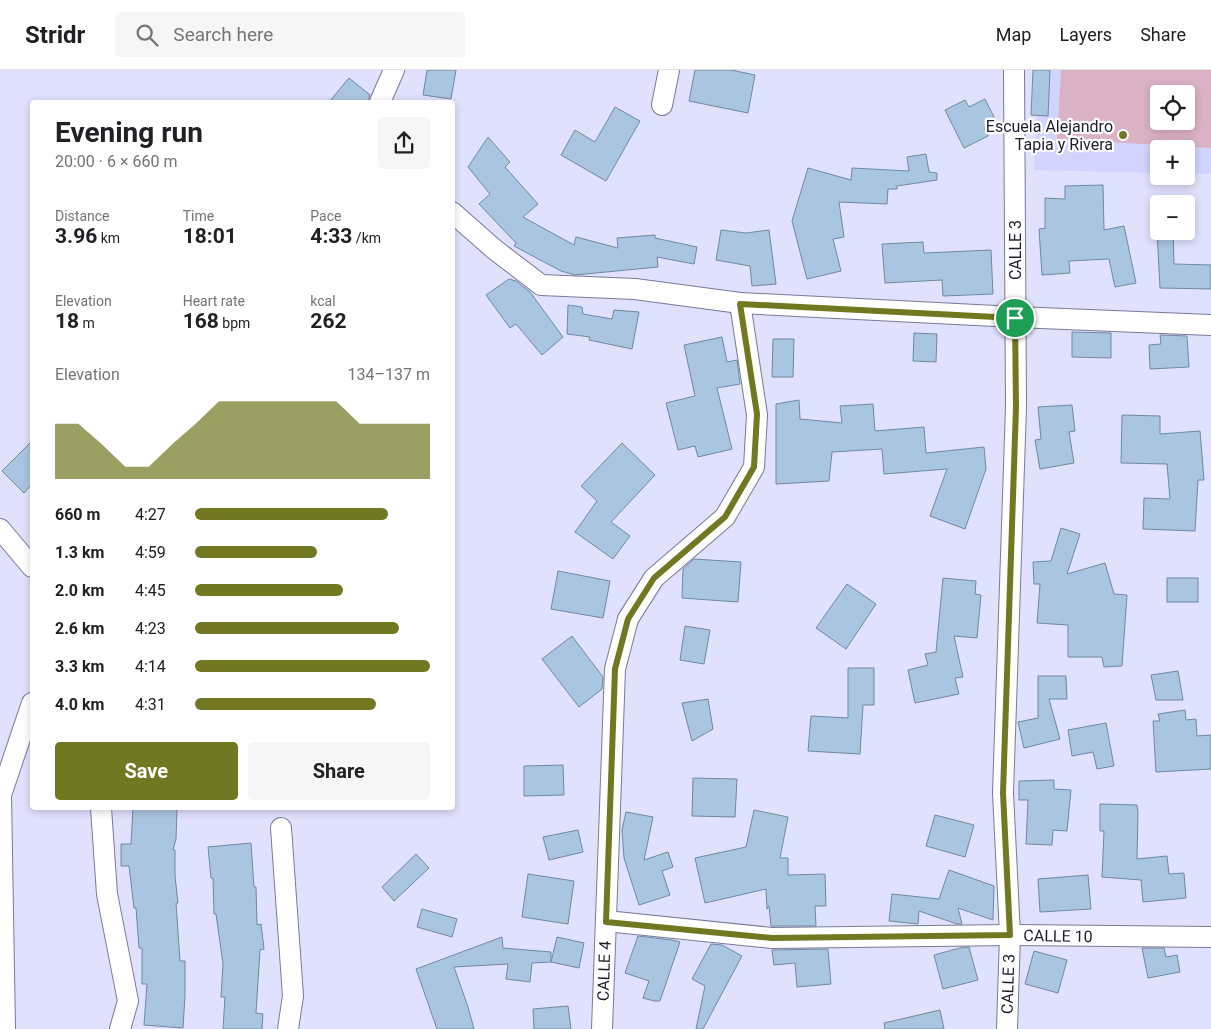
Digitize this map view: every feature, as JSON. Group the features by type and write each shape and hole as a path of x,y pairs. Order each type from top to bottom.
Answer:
{"street":[{"path":"381,100 394,70"},
{"path":"662,105 669,70"},
{"name":"CALLE 3","path":"1007,1029 1010,935 1003,793 1016,407 1014,70"},
{"path":"455,215 494,249 541,285 635,289 740,304 1015,318 1211,325"},
{"name":"CALLE 4","path":"602,1029 615,669 628,619 654,578 725,517 754,467 757,414 740,304"},
{"path":"0,529 30,565"},
{"path":"4,1029 1,795 30,709"},
{"path":"101,810 107,894 128,1001 120,1029"},
{"path":"280,828 293,996 288,1029"},
{"name":"CALLE 10","path":"606,922 772,938 1010,935 1211,938"}],"shaded area":[{"name":"Escuela Alejandro Tapia y Rivera","path":"1040,70 1211,70 1211,174 1195,173 1195,140 1150,140 1150,173 1034,170"},
{"path":"1061,70 1211,70 1211,148 1195,147 1195,140 1150,140 1150,144 1057,139"}],"building":[{"path":"427,70 456,70 451,99 423,95"},
{"path":"695,70 731,70 755,75 748,113 689,101"},
{"path":"1033,70 1050,70 1048,116 1031,115"},
{"path":"349,78 370,95 369,100 331,100"},
{"path":"985,99 996,121 984,128 988,136 964,148 945,110 965,100 969,107"},
{"path":"615,107 640,121 606,181 561,155 575,130 595,142"},
{"path":"488,137 510,162 505,167 538,204 523,217 574,245 576,237 618,248 617,238 655,235 655,238 697,247 694,264 657,257 658,267 575,275 561,271 514,246 516,243 479,204 490,194 468,167"},
{"path":"926,154 929,172 937,173 937,180 897,186 897,189 888,189 887,204 839,202 844,237 833,239 841,271 807,279 792,221 808,168 851,180 852,168 909,171 907,157"},
{"path":"1103,185 1104,230 1124,226 1136,283 1115,287 1109,259 1069,261 1070,273 1042,275 1039,229 1045,228 1045,198 1065,199 1065,186"},
{"path":"721,230 746,233 769,230 776,284 752,286 750,266 716,260"},
{"path":"1157,240 1173,240 1174,264 1211,265 1211,289 1160,288"},
{"path":"923,242 924,253 991,250 993,294 943,296 942,280 885,283 882,244"},
{"path":"509,279 516,281 530,292 563,337 542,355 516,324 510,328 486,295"},
{"path":"568,305 582,307 583,314 612,319 614,310 639,312 632,349 589,340 590,337 567,334"},
{"path":"1072,332 1111,333 1111,358 1072,357"},
{"path":"914,333 937,334 936,362 913,361"},
{"path":"1160,335 1187,336 1189,367 1150,369 1149,345 1161,344"},
{"path":"722,337 727,362 737,360 740,384 717,388 732,449 698,457 695,446 678,450 666,403 695,396 684,345"},
{"path":"773,339 794,339 793,377 772,377"},
{"path":"799,400 800,419 842,423 840,406 873,404 875,431 924,427 926,453 984,447 986,469 965,529 930,516 947,469 884,474 882,449 832,452 829,481 776,484 776,404"},
{"path":"1072,405 1075,431 1069,432 1074,463 1040,469 1035,440 1041,439 1038,407"},
{"path":"1122,415 1160,416 1160,434 1200,431 1204,480 1198,480 1195,531 1143,529 1144,498 1170,499 1167,464 1121,463"},
{"path":"30,443 30,486 24,493 2,471"},
{"path":"622,443 655,475 611,522 630,536 613,559 575,532 597,501 581,486"},
{"path":"1061,528 1080,534 1067,574 1105,563 1114,594 1127,595 1122,666 1104,667 1102,657 1068,657 1068,625 1037,623 1040,584 1034,584 1033,562 1051,561"},
{"path":"694,559 741,562 738,602 682,598 683,569"},
{"path":"558,571 610,581 603,618 551,609"},
{"path":"943,578 976,581 975,594 981,595 977,638 954,636 963,677 955,678 959,694 915,703 908,670 928,665 925,654 936,652"},
{"path":"1167,578 1198,578 1198,602 1167,602"},
{"path":"847,584 876,604 846,649 816,628"},
{"path":"685,626 710,630 704,664 680,660"},
{"path":"572,636 603,677 602,689 579,707 542,659"},
{"path":"848,668 874,668 874,705 863,705 860,754 808,751 811,716 848,718"},
{"path":"1178,671 1183,700 1156,700 1151,675"},
{"path":"1038,676 1066,676 1067,699 1049,699 1060,739 1024,748 1018,722 1038,718"},
{"path":"708,699 713,729 692,741 682,703"},
{"path":"1185,710 1186,720 1196,719 1197,736 1211,735 1211,769 1156,772 1153,721 1160,721 1158,714"},
{"path":"1106,723 1114,766 1097,769 1093,752 1072,756 1068,730"},
{"path":"563,765 564,795 524,796 524,766"},
{"path":"693,778 737,779 735,817 692,816"},
{"path":"1054,780 1054,789 1071,790 1067,831 1053,830 1052,845 1026,844 1028,800 1019,800 1019,781"},
{"path":"1100,804 1137,805 1137,859 1167,856 1169,874 1184,873 1186,898 1143,902 1141,880 1102,877 1104,831 1100,831"},
{"path":"133,810 177,810 176,839 173,850 175,850 180,961 185,961 183,1028 144,1025 147,984 142,984 142,948 139,948 136,908 134,908 129,866 121,866 121,844 131,844"},
{"path":"754,810 788,817 780,858 788,858 788,875 825,874 826,906 815,906 816,926 771,926 769,906 767,909 766,889 705,903 695,858 746,847"},
{"path":"626,812 653,817 644,860 668,852 673,867 662,871 670,895 639,905 624,858 622,830"},
{"path":"935,815 974,825 965,857 926,846"},
{"path":"578,830 583,852 549,860 543,837"},
{"path":"251,843 254,887 256,887 257,925 261,924 264,949 260,950 256,1013 263,1014 262,1029 223,1029 225,997 221,997 223,964 216,914 214,914 213,878 211,878 208,847"},
{"path":"416,854 429,868 394,901 382,887"},
{"path":"949,870 994,886 993,920 958,908 962,924 919,911 918,924 889,921 892,894 939,899"},
{"path":"528,874 574,881 568,924 522,917"},
{"path":"1088,875 1091,909 1040,912 1038,879"},
{"path":"422,909 457,919 452,937 417,927"},
{"path":"638,936 680,942 660,1001 643,998 649,981 625,973"},
{"path":"502,937 503,948 551,952 551,962 532,963 530,982 506,979 508,964 454,967 474,1029 437,1029 416,969"},
{"path":"557,937 584,943 579,968 551,962"},
{"path":"711,944 722,945 742,956 703,1029 696,1029 705,986 692,979"},
{"path":"969,947 978,980 943,989 934,955"},
{"path":"1142,948 1164,948 1166,957 1177,955 1180,972 1148,978"},
{"path":"828,949 831,984 797,987 795,963 774,965 772,950"},
{"path":"1034,951 1067,960 1058,993 1025,984"},
{"path":"568,1006 571,1029 534,1029 533,1009"},
{"path":"940,1010 944,1029 885,1029 884,1023"}],"place":[{"name":"Escuela Alejandro Tapia y Rivera","path":"1123,135"}],"route":[{"path":"740,304 1015,318 1016,407 1003,793 1010,935 772,938 606,922 615,669 628,619 654,578 725,517 754,467 757,414 740,304"}]}
